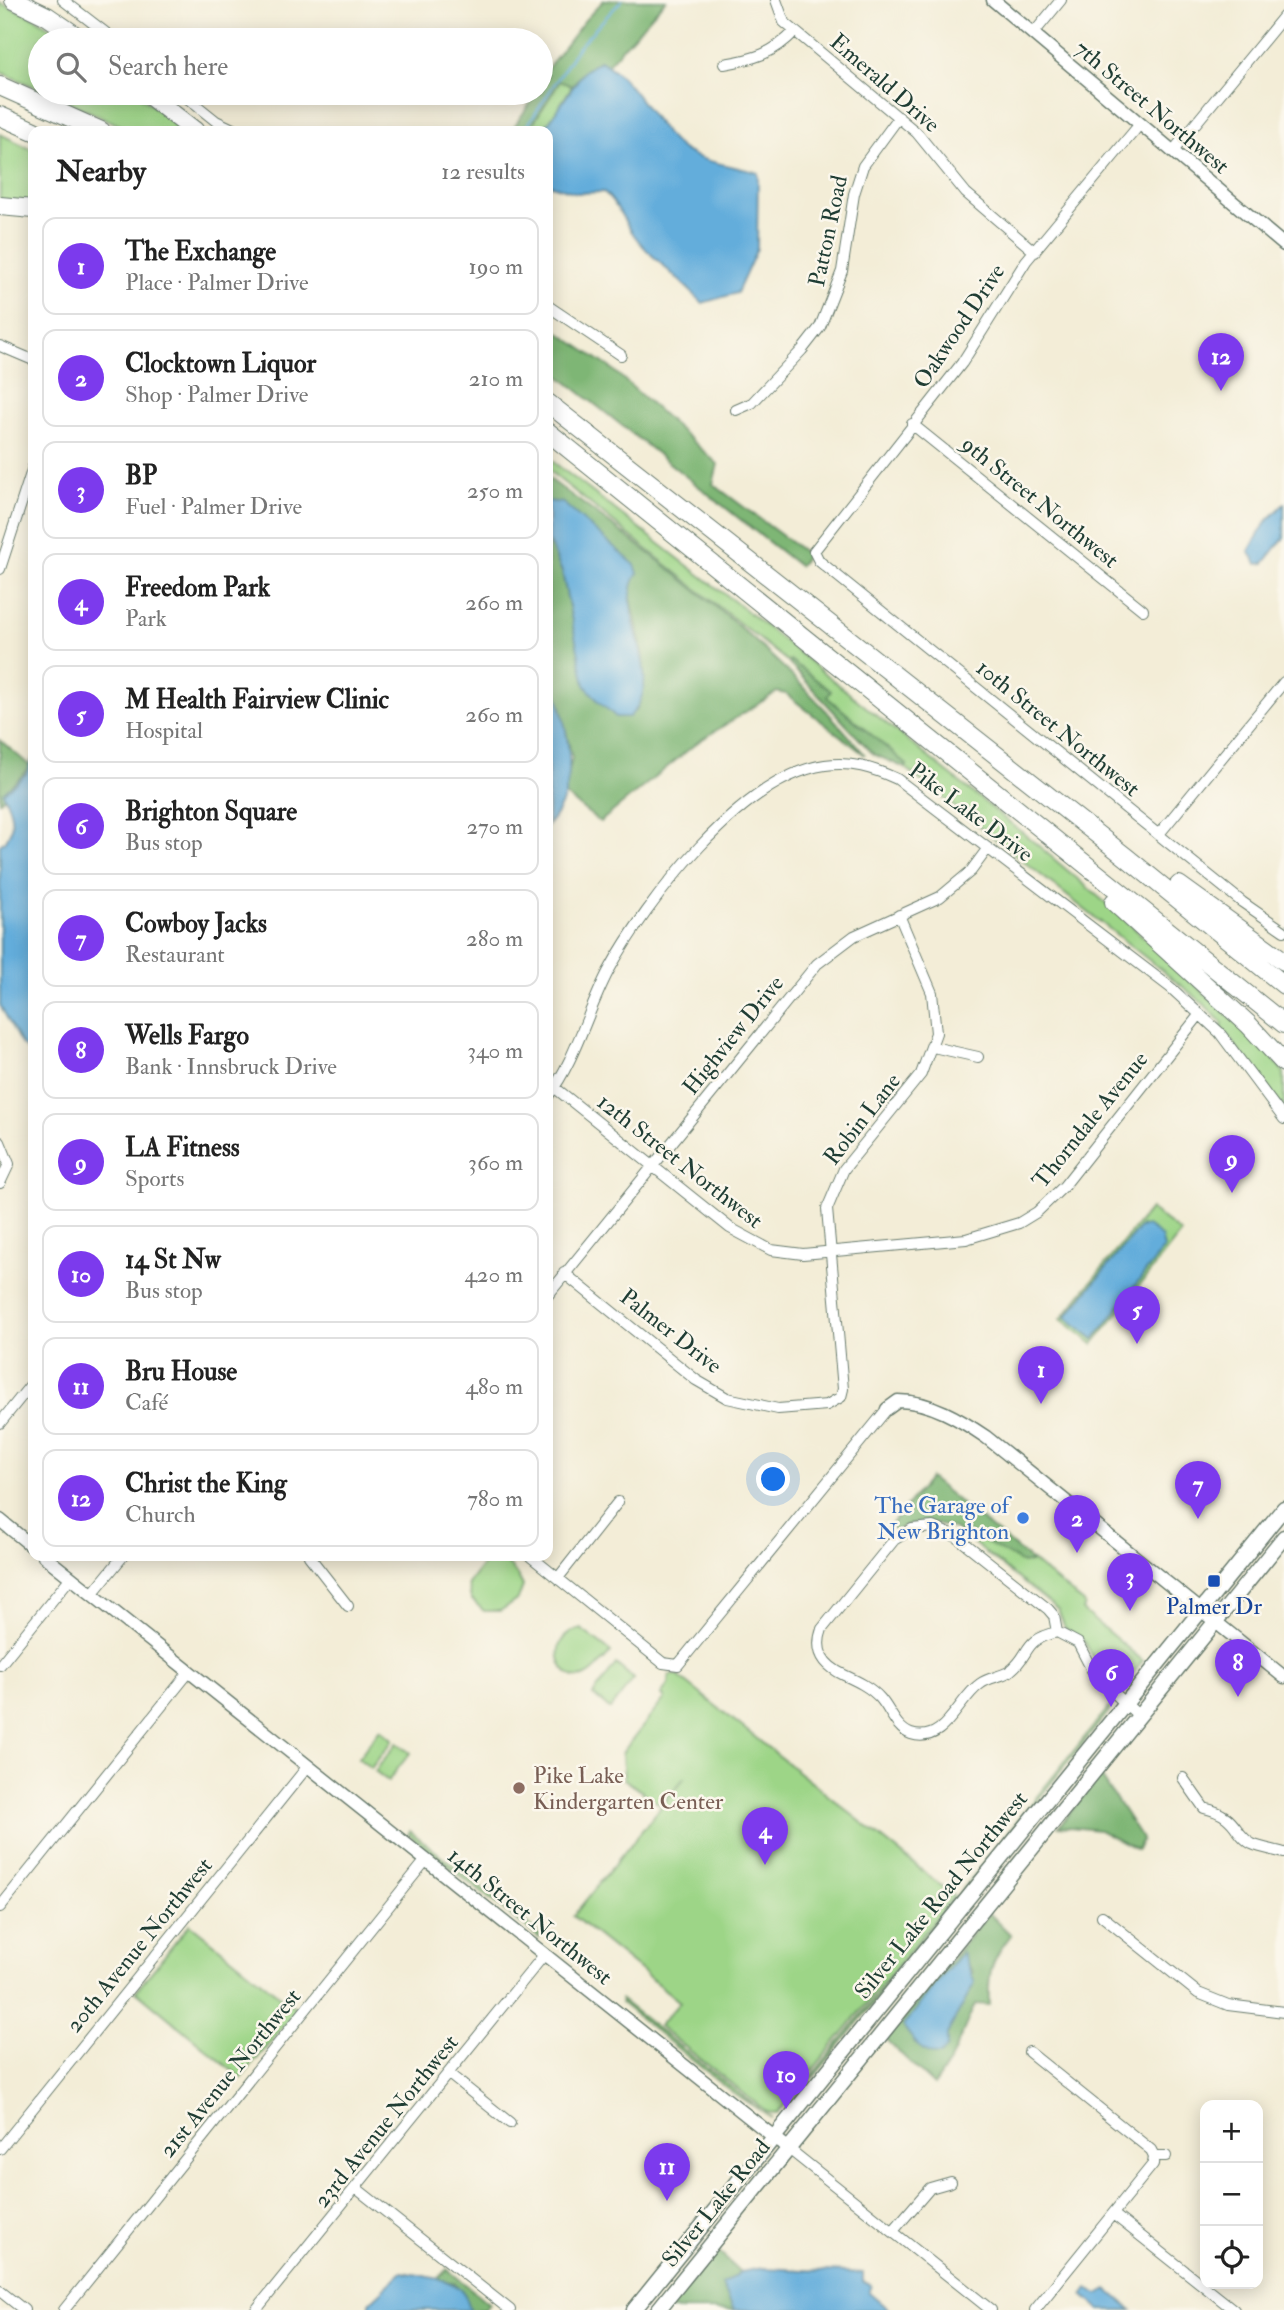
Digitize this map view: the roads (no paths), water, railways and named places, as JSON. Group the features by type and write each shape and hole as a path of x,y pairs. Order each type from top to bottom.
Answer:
{"highway":[{"path":"14,0 28,4 64,28"},
{"path":"0,86 28,98"},
{"path":"43,105 90,126"},
{"path":"161,105 189,126"},
{"path":"0,116 28,128"},
{"path":"0,206 28,209"},
{"path":"553,407 1126,857 1284,985"},
{"path":"553,436 1284,1024"},
{"path":"553,446 671,531"},
{"path":"1070,853 1115,904 1248,1024 1284,1063"},
{"path":"1126,857 1166,876 1284,961"}],"main road":[{"name":"Silver Lake Road Northwest","path":"634,2310 1284,1508"},
{"name":"Silver Lake Road","path":"659,2310 1284,1537"}],"street":[{"path":"63,0 99,28"},
{"name":"Emerald Drive","path":"776,0 780,15 795,31 899,117 932,149 966,194 1034,251"},
{"name":"7th Street Northwest","path":"993,0 1281,238"},
{"path":"1033,34 1061,0"},
{"path":"1173,151 1284,16"},
{"path":"724,64 764,56 775,50 795,31"},
{"path":"196,105 226,126"},
{"name":"Patton Road","path":"736,410 752,403 820,327 839,281 854,194 863,166 899,117"},
{"name":"Oakwood Drive","path":"814,551 962,363 1034,251 1140,124"},
{"path":"553,309 621,355"},
{"path":"0,346 28,358"},
{"name":"9th Street Northwest","path":"912,424 1143,610"},
{"path":"0,569 28,482"},
{"name":"10th Street Northwest","path":"814,551 819,561 1242,902 1282,926"},
{"path":"1159,834 1284,682"},
{"name":"Pike Lake Drive","path":"553,1088 607,974 666,885 743,808 790,778 806,769 833,764 861,765 897,779 1171,988 1200,1014 1240,1058 1284,1119"},
{"name":"Highview Drive","path":"553,1288 817,964 854,936 940,897 955,887 988,848"},
{"name":"Robin Lane","path":"841,1396 843,1389 827,1209 837,1182 921,1074 933,1047 937,1019 932,993 899,915"},
{"name":"Thorndale Avenue","path":"830,1251 985,1236 1019,1223 1037,1212 1064,1186 1200,1014"},
{"path":"933,1047 978,1057"},
{"name":"12th Street Northwest","path":"553,1093 652,1166 730,1228 756,1244 793,1253 830,1251"},
{"path":"0,1142 9,1164 0,1183"},
{"name":"Palmer Drive","path":"564,1273 696,1380 727,1398 778,1409 827,1405 841,1396"},
{"path":"0,1423 28,1388"},
{"path":"536,1561 663,1663 673,1666 684,1661 887,1409 898,1401 907,1401 932,1408 969,1426 1202,1609 1284,1678"},
{"path":"558,1578 618,1502"},
{"path":"0,1520 28,1543"},
{"path":"1057,1632 1054,1616 1048,1609 957,1537 944,1530 923,1528 894,1540 822,1629 818,1647 825,1663 833,1670 864,1685 890,1710 898,1724 908,1733 931,1734 943,1727 980,1684 1009,1671 1034,1640 1057,1632 1078,1643 1094,1674 1139,1716"},
{"name":"14th Street Northwest","path":"50,1561 991,2310"},
{"path":"92,1594 119,1561"},
{"path":"313,1561 348,1606"},
{"path":"0,1665 71,1577"},
{"path":"0,1907 189,1672"},
{"name":"20th Avenue Northwest","path":"0,2149 307,1766"},
{"path":"1183,1778 1204,1808 1219,1811 1233,1820 1249,1843 1284,1853"},
{"name":"21st Avenue Northwest","path":"64,2310 426,1860"},
{"path":"1102,1916 1198,1993 1228,2005 1284,2012"},
{"name":"23rd Avenue Northwest","path":"256,2310 544,1955"},
{"path":"1029,2052 1151,2150 1154,2156 1153,2164 1035,2310"},
{"path":"449,2074 510,2123"},
{"path":"1154,2156 1166,2156"},
{"path":"893,2231 930,2188 951,2182"},
{"path":"356,2188 510,2310"},
{"path":"1113,2214 1234,2310"},
{"path":"0,2291 24,2310"}],"water":[{"path":"600,61 612,69 632,88 666,134 685,151 704,160 758,173 757,249 737,293 702,303 638,240 604,192 577,193 553,186 553,126 546,126 584,71"},
{"path":"553,502 563,503 635,565 638,573 632,589 631,606 644,682 640,700 629,717 616,717 585,685 562,572 553,551"},
{"path":"1284,504 1284,538 1264,563 1257,564 1249,551 1266,522"},
{"path":"553,674 568,742 567,786 553,817"},
{"path":"28,769 28,1050 21,1044 0,1005 0,845 9,834 12,821 3,793"},
{"path":"1147,1226 1161,1236 1164,1248 1094,1339 1066,1317 1139,1228"},
{"path":"962,1952 975,1983 947,2034 947,2047 940,2055 934,2055 918,2046 903,2026"},
{"path":"763,2268 863,2273 863,2282 872,2285 869,2293 889,2310 734,2310 722,2285 740,2272"},
{"path":"402,2272 435,2278 453,2285 467,2299 470,2310 370,2310 370,2302"},
{"path":"1088,2288 1098,2294 1107,2289 1132,2310 1100,2310 1083,2295"}],"waterway":[{"path":"553,86 579,46 622,0"},
{"path":"527,126 541,105"}],"place":[{"name":"Christ the King","path":"1221,391"},
{"name":"LA Fitness","path":"1232,1193"},
{"name":"M Health Fairview Clinic","path":"1137,1344"},
{"name":"The Exchange","path":"1041,1404"},
{"name":"The Garage of New Brighton","path":"1023,1518"},
{"name":"Cowboy Jacks","path":"1198,1519"},
{"name":"Clocktown Liquor","path":"1077,1553"},
{"name":"Palmer Dr","path":"1214,1581"},
{"name":"BP","path":"1130,1611"},
{"name":"Wells Fargo","path":"1238,1697"},
{"name":"Brighton Square","path":"1111,1707"},
{"name":"Pike Lake Kindergarten Center","path":"519,1788"},
{"name":"Freedom Park","path":"765,1865"},
{"name":"14 St Nw","path":"786,2109"},
{"name":"Bru House","path":"667,2201"}]}
